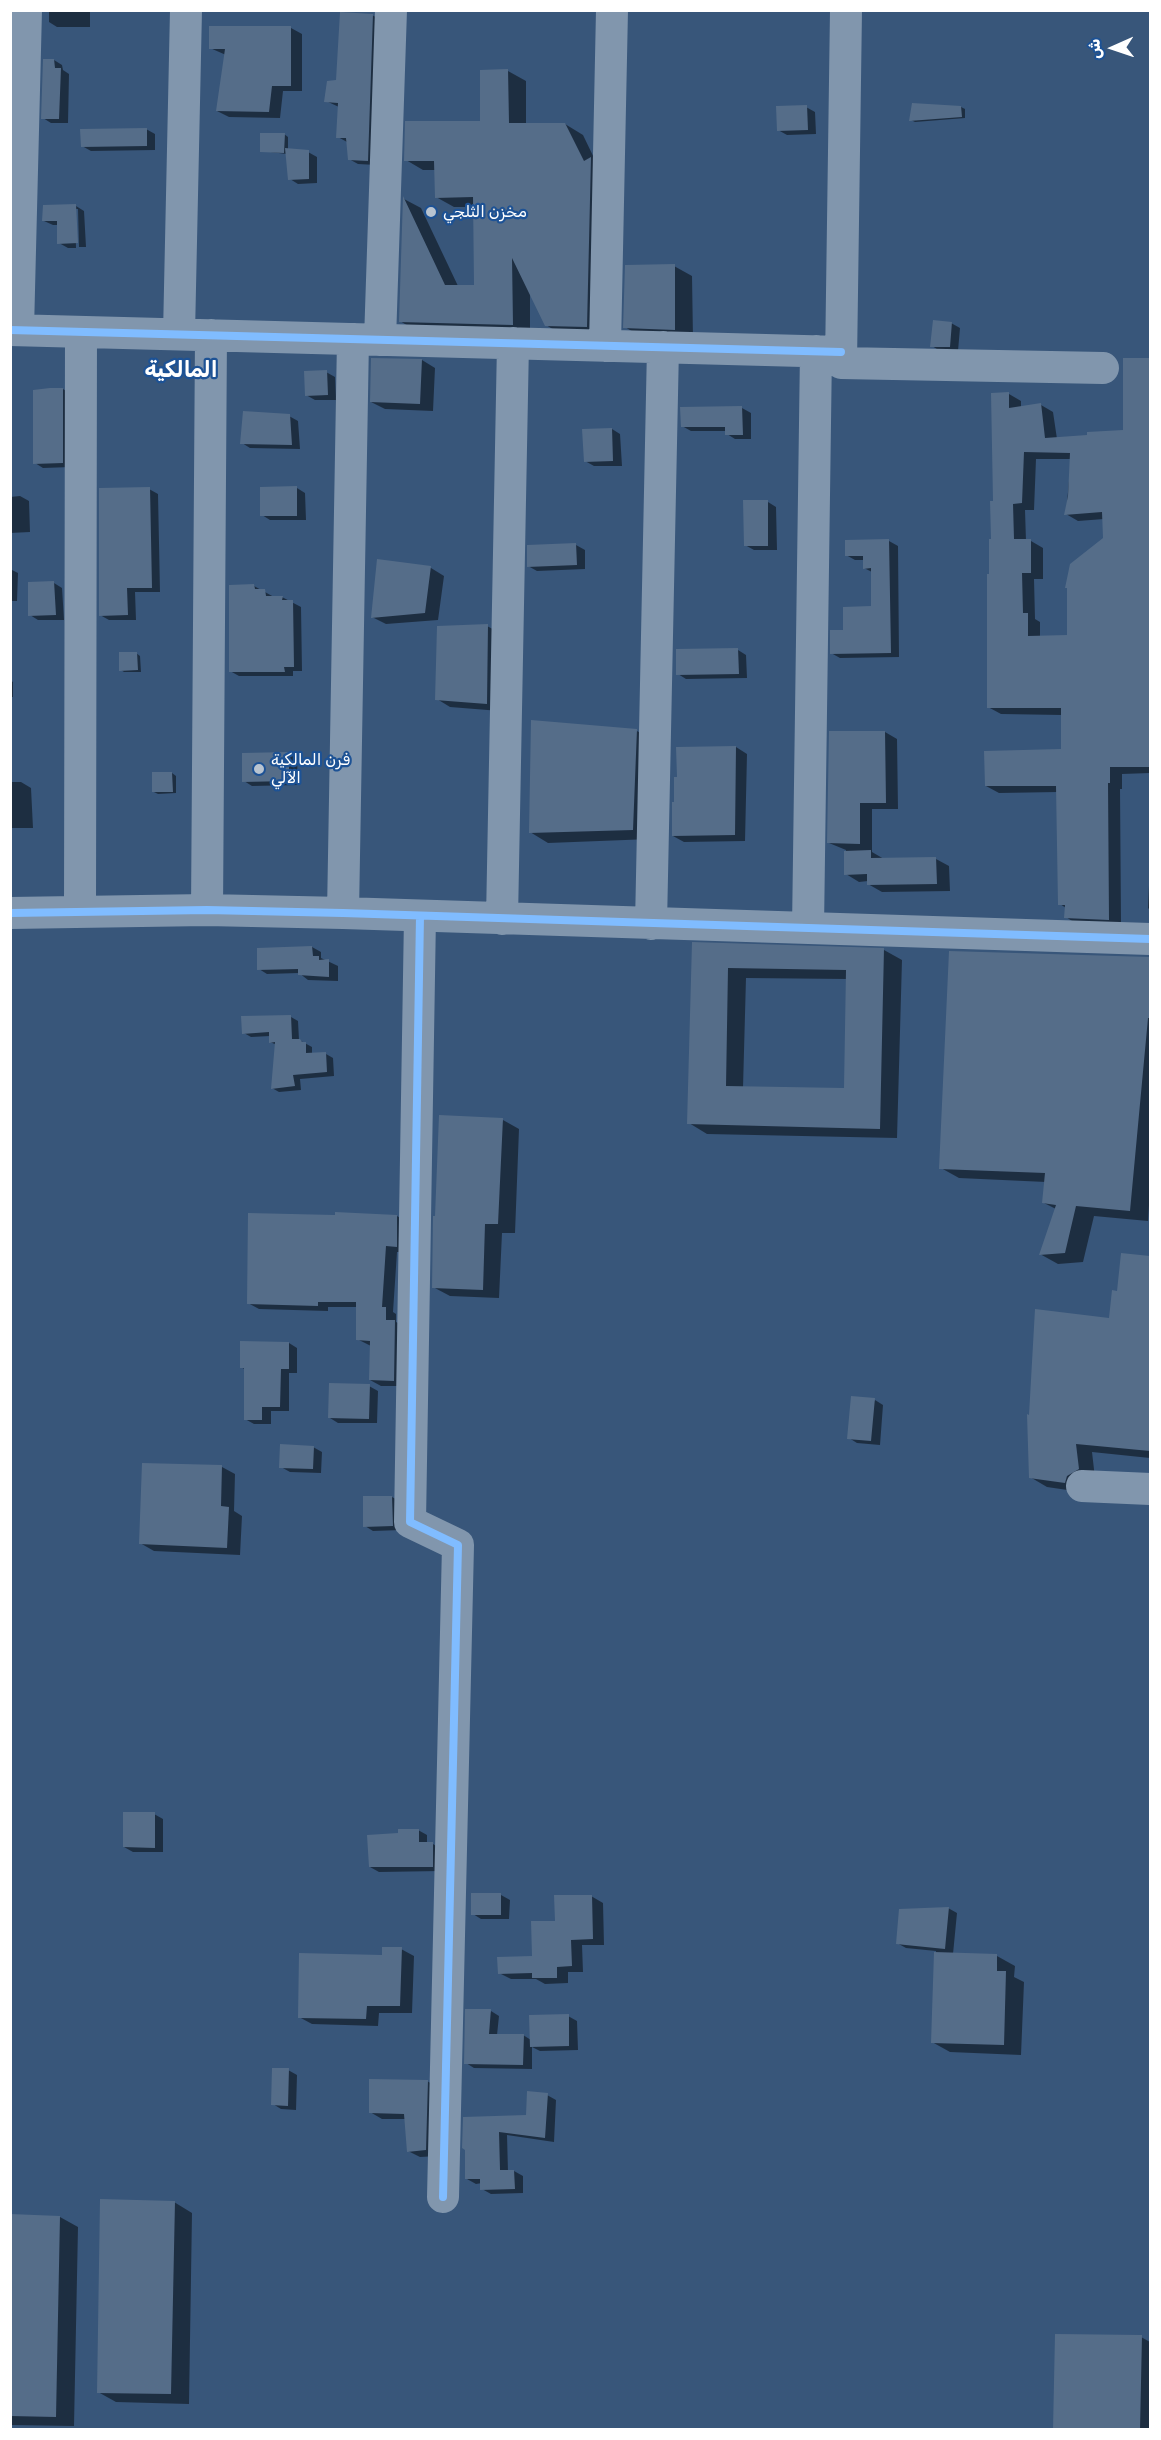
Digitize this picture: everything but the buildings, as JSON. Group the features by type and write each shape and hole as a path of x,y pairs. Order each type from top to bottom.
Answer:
{"street":[{"path":"26,10 14,330 829,352 841,363 1103,368"},
{"path":"179,334 186,10"},
{"path":"343,913 367,339 391,10"},
{"path":"605,346 612,10"},
{"path":"808,928 829,352 846,10"},
{"path":"80,910 81,332"},
{"path":"207,910 211,335"},
{"path":"502,919 513,343"},
{"path":"651,924 663,347"},
{"path":"10,913 80,910 343,913 1150,939"},
{"path":"420,916 410,1522 458,1545 443,2197"},
{"path":"1082,1486 1150,1490"}],"cycle path":[{"path":"10,330 841,352"},
{"path":"10,913 207,910 343,913 1150,939"},
{"path":"420,916 410,1522 458,1545 443,2197"}],"place":[{"name":"مخزن الثلجي","path":"431,212"},
{"name":"فرن المالكية الآلي","path":"259,769"}],"district":[{"name":"المالكية","path":"181,371"}]}
